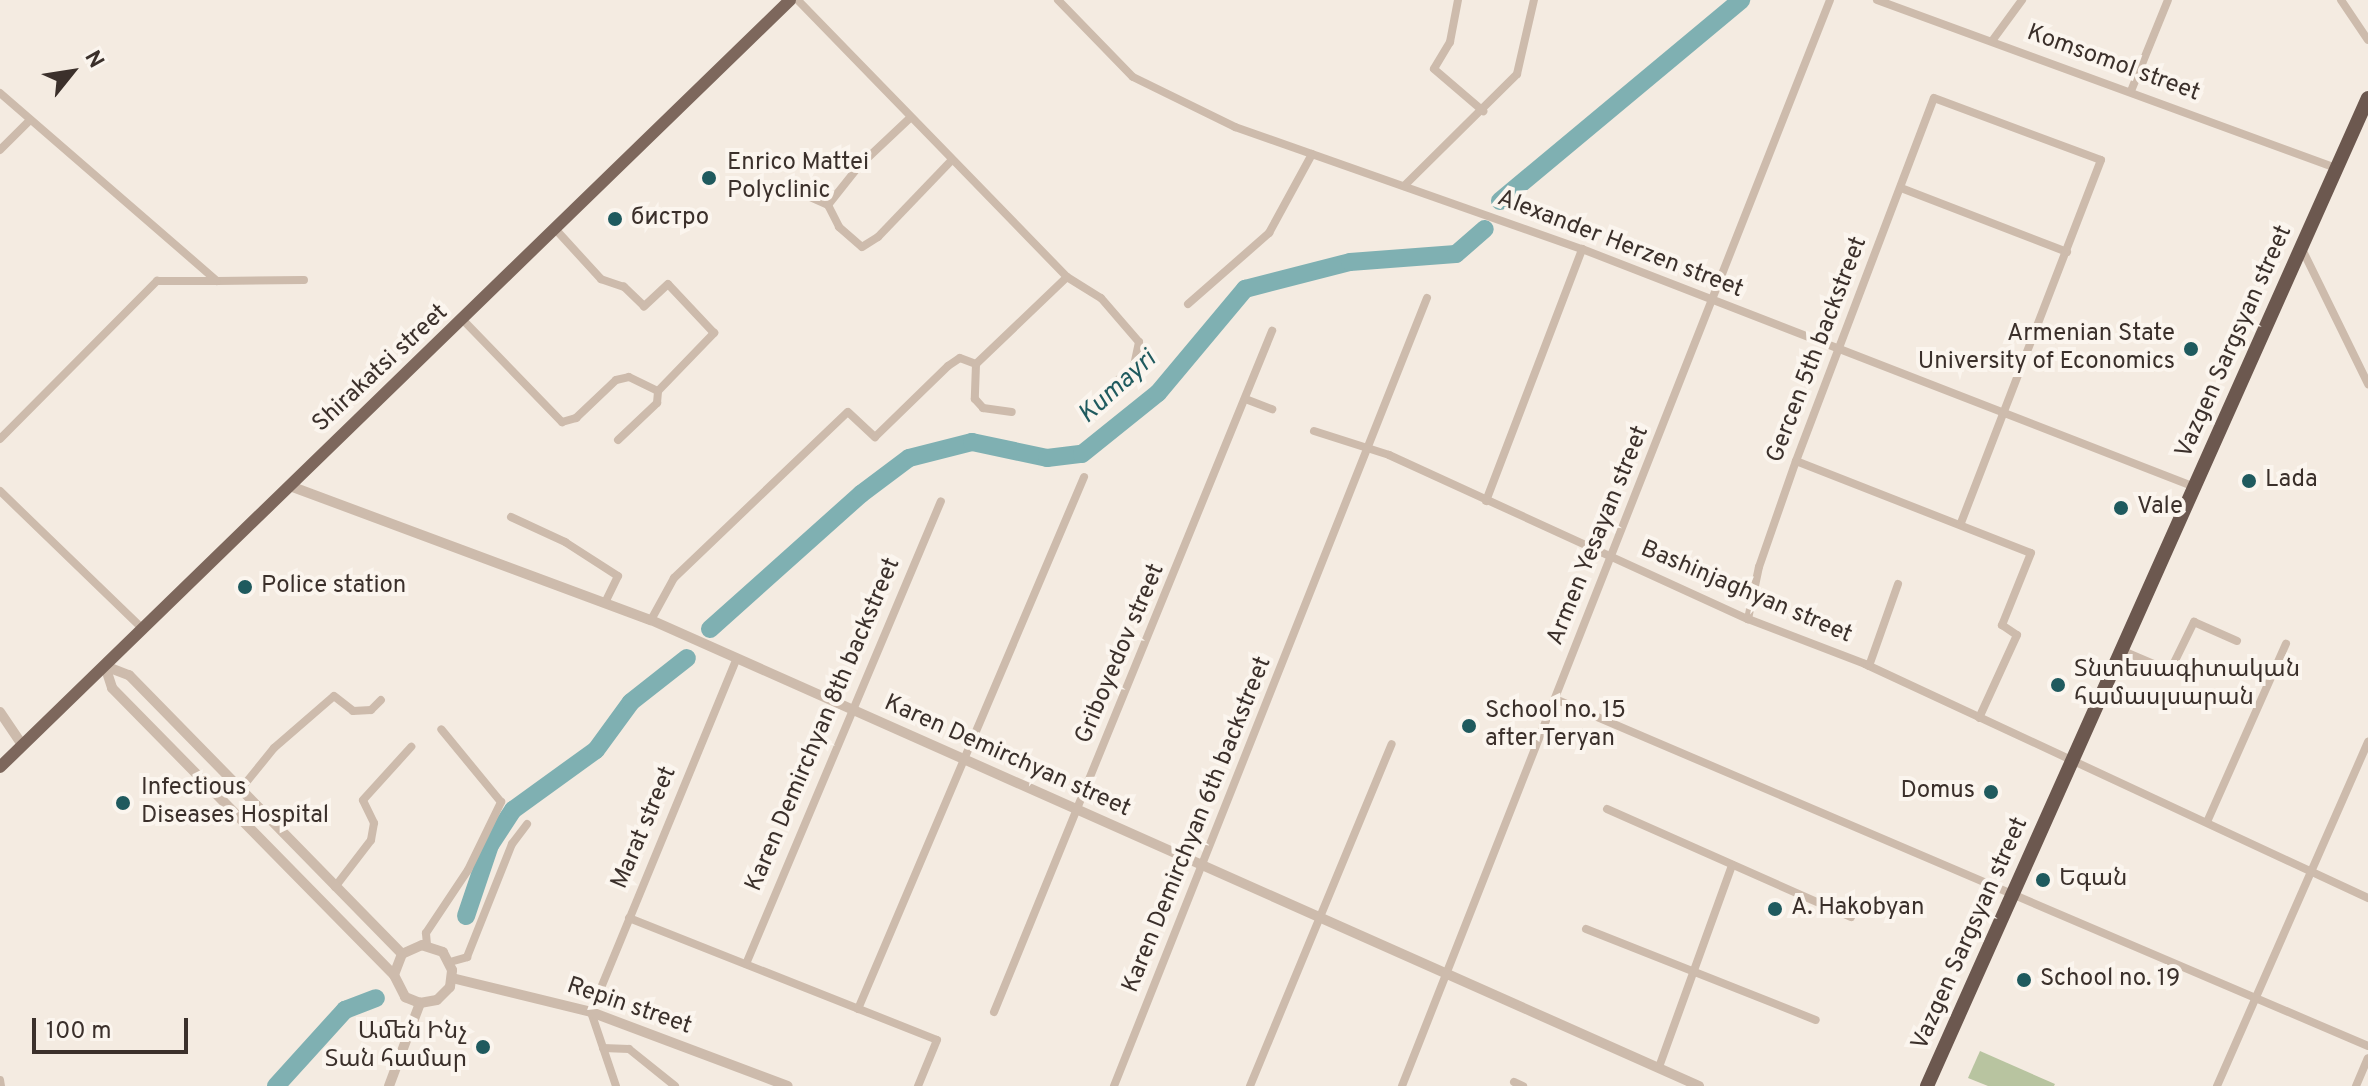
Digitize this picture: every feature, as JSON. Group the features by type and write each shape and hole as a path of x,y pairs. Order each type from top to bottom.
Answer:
{"highway":[{"name":"Vazgen Sargsyan street","path":"1927,1086 2368,98"}],"main road":[{"name":"Shirakatsi street","path":"0,767 557,231 790,0"}],"street":[{"path":"798,0 951,161 1067,277 1101,298 1139,342 1134,366 1088,406"},
{"name":"Alexander Herzen street","path":"1058,0 1133,77 1235,127 1582,249 1712,303 2195,487"},
{"path":"1458,0 1450,42 1434,69 1483,111"},
{"path":"1404,186 1517,74 1534,0"},
{"name":"Armen Yesayan street","path":"1402,1086 1613,558 1830,0"},
{"name":"Komsomol street","path":"1877,0 2335,168"},
{"path":"1992,41 2022,0"},
{"path":"2131,91 2168,0"},
{"path":"2341,0 2368,40"},
{"path":"0,93 217,281"},
{"name":"Gercen 5th backstreet","path":"1748,619 1759,567 1796,461 1934,98 2101,160 2067,252"},
{"path":"828,205 843,192 859,166 910,118"},
{"path":"0,150 30,120"},
{"path":"1188,304 1269,233 1312,154"},
{"path":"799,192 828,205 839,227 862,247 878,237 951,161"},
{"path":"1901,188 2067,252 1960,525"},
{"path":"557,231 601,279 624,287 644,306 668,284 714,333 658,391 657,403 618,440"},
{"path":"2301,246 2368,384"},
{"path":"1486,501 1582,249"},
{"path":"1012,412 983,408 975,399 976,364 1067,277"},
{"path":"0,439 157,281 304,280"},
{"name":"Karen Demirchyan 6th backstreet","path":"1114,1086 1319,579 1427,298"},
{"path":"464,321 562,422 576,418 616,380 629,377 658,391"},
{"name":"Griboyedov street","path":"994,1012 1248,400 1272,331"},
{"path":"651,620 674,578 848,412 875,437 948,366 960,358 976,364"},
{"path":"1248,400 1272,409"},
{"name":"Bashinjaghyan street","path":"1314,431 1367,452 1389,455 1748,619 1869,666 2368,898"},
{"path":"1796,461 2031,553 2002,625 2017,635 1979,718"},
{"path":"858,1009 1084,477"},
{"name":"Karen Demirchyan street","path":"290,486 651,620 1078,811 1447,971 1699,1086"},
{"path":"0,491 142,628"},
{"name":"Karen Demirchyan 8th backstreet","path":"746,964 941,501"},
{"path":"511,517 565,542 618,576 605,603"},
{"path":"1869,666 1898,584"},
{"path":"2123,651 2170,671 2194,622 2237,641"},
{"path":"2207,822 2286,644"},
{"name":"Marat street","path":"591,1012 736,660"},
{"path":"105,666 129,675 402,954"},
{"path":"105,666 112,688 394,975 402,994 420,1003 441,997 452,978 450,962 427,945 426,933 468,870 501,802 441,729"},
{"path":"240,790 274,748 334,696 353,711 371,710 381,700"},
{"path":"1555,699 2368,1046"},
{"path":"0,712 22,745"},
{"path":"2217,1086 2368,742"},
{"path":"1250,1086 1318,915 1392,744"},
{"path":"335,887 371,840 374,823 363,800 411,747"},
{"path":"197,777 212,762"},
{"path":"1607,809 1851,917"},
{"path":"450,962 467,957 512,844 527,824"},
{"path":"1659,1067 1732,865"},
{"path":"629,918 937,1040 918,1086"},
{"path":"1586,929 1816,1020"},
{"path":"394,975 402,954 427,945"},
{"name":"Repin street","path":"452,978 591,1012 761,1081 788,1086"},
{"path":"389,1086 420,1003"},
{"path":"591,1012 616,1086"},
{"path":"603,1048 629,1049 675,1086"},
{"path":"2356,1086 2368,1058"}],"green space":[{"path":"1980,1051 2055,1084 1988,1086 1968,1078"}],"waterway":[{"name":"Kumayri","path":"1500,201 1741,0"},
{"name":"Kumayri","path":"710,629 861,494 909,458 972,442 1047,458 1082,454 1158,393 1245,289 1350,262 1456,254 1485,229"},
{"path":"466,916 490,845 513,810 596,750 631,702 687,658"},
{"path":"276,1086 345,1010 376,998"}],"place":[{"name":"Enrico Mattei Polyclinic","path":"709,178"},
{"name":"бистро","path":"615,219"},
{"name":"Armenian State University of Economics","path":"2191,349"},
{"name":"Lada","path":"2249,481"},
{"name":"Vale","path":"2121,508"},
{"name":"Police station","path":"245,587"},
{"name":"Տնտեսագիտական համասլսարան","path":"2058,685"},
{"name":"School no. 15 after Teryan","path":"1469,726"},
{"name":"Domus","path":"1991,792"},
{"name":"Infectious Diseases Hospital","path":"123,803"},
{"name":"Եգան","path":"2043,880"},
{"name":"A. Hakobyan","path":"1775,909"},
{"name":"School no. 19","path":"2024,980"},
{"name":"Ամեն Ինչ Տան համար","path":"483,1047"}]}
